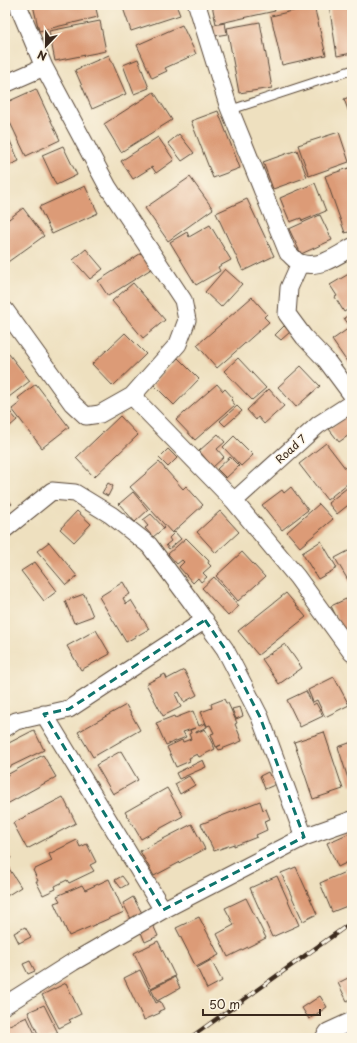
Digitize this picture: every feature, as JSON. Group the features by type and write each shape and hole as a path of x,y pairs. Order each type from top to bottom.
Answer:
{"street":[{"path":"5,310 72,404 86,416 100,414 132,396 178,344 187,320 183,300 108,187 44,67 19,5"},
{"path":"197,5 230,110 288,253 300,263 314,264 330,260 352,247"},
{"path":"5,84 44,67"},
{"path":"300,263 289,288 287,314 304,336 326,360 352,395"},
{"path":"132,396 234,502 297,577 352,653"},
{"name":"Road 7","path":"234,502 318,425 352,403"},
{"path":"5,529 52,491 75,493 110,515 149,545 224,649 260,717 304,837"},
{"path":"5,728 16,721 69,709 204,620"},
{"path":"44,714 163,910"},
{"path":"5,1005 73,962 163,910 304,837 352,820"},
{"path":"324,1038 328,1032 352,1021"}],"lane":[{"path":"230,110 352,70"}],"highlighted area":[{"path":"205,620 225,649 260,717 304,837 163,910 44,714 69,709"}],"building":[{"path":"33,5 95,5 98,17 39,31"},
{"path":"122,5 176,5 180,15 131,31"},
{"path":"212,5 273,5 275,11 216,24"},
{"path":"329,5 352,5 352,53 337,56"},
{"path":"314,6 326,55 282,65 271,16"},
{"path":"100,21 106,51 55,61 49,31"},
{"path":"260,22 272,88 239,93 227,28"},
{"path":"225,23 227,34 215,36 213,25"},
{"path":"182,25 196,54 165,68 167,71 152,78 137,45"},
{"path":"109,55 126,94 92,109 75,70"},
{"path":"138,59 149,88 134,94 123,65"},
{"path":"36,89 60,140 26,156 5,112 5,103"},
{"path":"154,92 172,120 121,152 104,124"},
{"path":"352,96 352,121 344,99"},
{"path":"218,111 240,168 213,178 191,121"},
{"path":"5,130 19,161 5,167"},
{"path":"339,132 349,162 309,176 298,145"},
{"path":"179,134 194,153 182,161 168,143"},
{"path":"158,137 174,160 156,173 152,167 133,179 121,161"},
{"path":"63,146 77,175 56,185 42,155"},
{"path":"297,150 307,177 273,189 263,162"},
{"path":"352,167 352,231 345,233 325,176"},
{"path":"190,177 213,209 168,241 145,208"},
{"path":"315,183 326,211 302,221 301,218 290,222 280,198"},
{"path":"85,186 98,213 52,234 39,207"},
{"path":"247,199 274,256 243,271 216,213"},
{"path":"23,208 44,236 5,264 5,222"},
{"path":"320,215 332,240 301,254 289,229"},
{"path":"210,225 231,260 218,267 220,271 196,285 170,242 187,232 189,237"},
{"path":"86,249 103,269 90,279 73,260"},
{"path":"146,250 156,266 108,296 98,281"},
{"path":"225,269 242,284 221,307 205,292"},
{"path":"352,272 352,307 344,312 330,285"},
{"path":"133,283 165,320 143,338 112,301"},
{"path":"252,297 267,314 264,317 269,322 217,368 197,345"},
{"path":"352,313 352,323 349,325 344,318"},
{"path":"284,326 290,332 281,340 275,335"},
{"path":"352,326 352,369 332,340"},
{"path":"125,333 146,354 113,386 92,364"},
{"path":"5,349 30,381 5,400"},
{"path":"178,358 199,379 174,405 153,384"},
{"path":"238,358 266,388 252,400 224,371"},
{"path":"301,366 320,386 296,407 278,387"},
{"path":"36,384 69,427 42,448 12,409 21,402 18,398"},
{"path":"217,384 223,391 225,389 233,398 231,400 235,405 195,440 176,420"},
{"path":"269,389 284,406 264,424 258,417 256,420 247,410"},
{"path":"5,406 17,420 9,427 5,422"},
{"path":"237,406 242,411 225,426 220,421"},
{"path":"120,416 138,435 94,477 76,458"},
{"path":"346,416 352,425 352,433 339,442 329,429"},
{"path":"218,434 225,442 217,449 224,457 213,467 199,451"},
{"path":"234,436 253,455 241,466 223,447"},
{"path":"326,443 352,477 352,480 327,500 299,464"},
{"path":"168,449 177,458 168,467 159,458"},
{"path":"230,457 239,466 226,478 217,469"},
{"path":"159,462 183,489 186,486 203,505 172,533 130,487"},
{"path":"108,483 113,486 108,496 102,493"},
{"path":"352,484 352,502 337,514 328,503"},
{"path":"291,487 308,510 282,530 262,505 282,490 284,493"},
{"path":"133,492 148,510 135,522 119,504"},
{"path":"5,496 12,504 5,510"},
{"path":"319,504 333,519 300,547 287,532"},
{"path":"77,511 91,524 74,542 60,529"},
{"path":"220,511 239,532 216,553 197,532"},
{"path":"151,514 164,528 153,537 145,528 148,526 143,520"},
{"path":"175,532 181,539 169,549 166,545 171,541 169,538"},
{"path":"186,538 209,561 208,563 211,566 203,573 207,577 201,582 198,578 193,583 179,567 184,562 182,560 177,564 168,554"},
{"path":"321,541 337,568 318,579 302,553"},
{"path":"49,542 77,576 66,585 37,551"},
{"path":"352,549 352,587 335,558"},
{"path":"242,552 265,577 238,601 216,576"},
{"path":"35,562 57,591 44,601 21,571"},
{"path":"214,577 239,606 228,616 202,588"},
{"path":"123,582 130,594 123,598 126,604 131,600 149,629 126,642 99,597"},
{"path":"286,593 306,617 258,655 238,631"},
{"path":"84,594 93,616 74,623 65,601"},
{"path":"346,599 352,611 352,633 346,636 331,606"},
{"path":"96,630 110,654 81,670 67,646"},
{"path":"285,644 302,668 279,684 262,659"},
{"path":"184,670 197,695 184,702 179,692 175,694 181,707 163,716 146,684 165,674 167,679"},
{"path":"334,677 349,705 325,717 317,700 313,702 308,690"},
{"path":"306,691 313,705 316,703 323,716 300,727 287,700"},
{"path":"224,699 226,703 228,703 237,723 235,724 242,741 219,750 217,747 221,745 216,747 211,734 214,733 210,725 207,726 201,712 212,708 211,704"},
{"path":"126,705 140,730 93,757 78,732"},
{"path":"240,707 243,716 236,719 232,709"},
{"path":"193,711 199,726 205,723 207,727 196,733 205,729 215,749 199,757 197,754 189,758 190,761 176,767 167,747 182,740 183,742 191,739 189,734 191,733 190,730 195,728 183,732 186,737 166,745 156,723"},
{"path":"34,730 44,750 5,769 5,745"},
{"path":"324,732 343,789 313,799 294,742"},
{"path":"352,742 352,785 350,785 338,747"},
{"path":"121,751 138,780 113,794 96,765"},
{"path":"43,755 56,777 7,804 5,800 5,776"},
{"path":"203,760 206,767 179,779 176,773"},
{"path":"268,772 270,776 276,774 279,783 265,789 260,776"},
{"path":"189,776 195,785 180,794 175,784"},
{"path":"167,788 183,816 141,839 125,812"},
{"path":"63,797 76,823 27,849 13,823"},
{"path":"260,801 263,810 266,809 270,819 264,821 267,830 256,835 257,837 234,846 234,844 214,851 201,824"},
{"path":"192,824 205,849 154,876 140,851"},
{"path":"352,832 352,860 338,867 327,843"},
{"path":"77,840 80,847 87,844 96,862 90,865 94,871 69,883 67,880 55,886 56,889 43,895 36,881 38,881 33,870 52,861 49,854"},
{"path":"5,847 11,858 5,862"},
{"path":"6,864 21,887 5,897 5,865"},
{"path":"296,867 317,914 303,921 281,873"},
{"path":"352,869 352,904 332,912 320,883"},
{"path":"122,876 128,884 121,888 115,880"},
{"path":"277,876 299,925 272,937 250,888"},
{"path":"109,879 124,912 69,936 54,903 60,901 57,896 82,885 85,890"},
{"path":"133,897 142,913 131,919 123,903"},
{"path":"246,898 266,938 228,957 217,934 234,925 225,908"},
{"path":"199,917 219,955 196,967 176,928"},
{"path":"153,925 158,936 145,942 140,930"},
{"path":"25,927 31,937 19,943 14,933"},
{"path":"158,941 175,976 151,988 134,953"},
{"path":"211,960 222,981 207,989 197,968"},
{"path":"30,961 35,971 28,974 23,964"},
{"path":"140,970 156,1003 160,1001 164,1009 159,1011 160,1013 144,1020 124,978"},
{"path":"352,976 352,998 347,1001 338,983"},
{"path":"175,977 180,988 157,1001 151,989"},
{"path":"66,983 81,1014 69,1020 71,1022 59,1028 42,995"},
{"path":"320,996 327,1007 309,1019 302,1008"},
{"path":"44,1005 58,1033 47,1038 40,1038 28,1012"},
{"path":"27,1017 37,1038 6,1038 5,1027"}],"railway":[{"path":"190,1038 352,922"}]}
